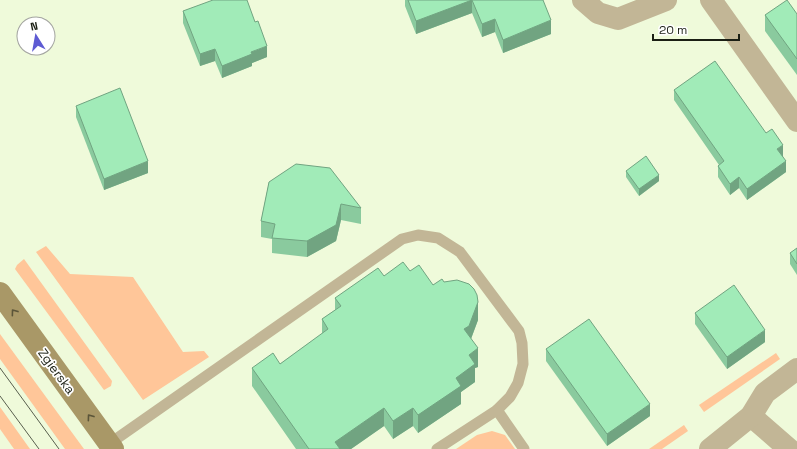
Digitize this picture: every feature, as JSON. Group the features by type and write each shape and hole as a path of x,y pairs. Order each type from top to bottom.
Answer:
{"main road":[{"name":"Zgierska","path":"0,293 111,446"}],"street":[{"path":"583,0 598,13 618,19 666,0"},
{"path":"711,0 797,121"},
{"path":"710,449 751,416 765,393 797,369"},
{"path":"751,416 789,449"}],"lane":[{"path":"111,446 402,239 418,235 438,238 460,252 519,331 522,343 523,364 518,383 510,397 496,410 437,449"},
{"path":"496,410 524,449"}],"shaded area":[{"path":"46,246 70,274 133,277 183,352 204,351 209,357 143,400 36,252"},
{"path":"24,259 112,381 111,386 104,390 15,269"},
{"path":"0,334 84,449 65,449 0,359"},
{"path":"776,353 780,359 704,412 699,405"},
{"path":"0,407 30,449 14,449 0,429"},
{"path":"684,425 688,431 662,449 649,449"},
{"path":"492,431 505,435 515,449 456,449 477,435"}],"building":[{"path":"213,0 247,0 255,22 258,21 267,46 251,52 252,54 222,66 215,49 200,54 183,11"},
{"path":"408,0 472,0 416,21"},
{"path":"472,0 543,0 551,20 503,40 495,19 482,24"},
{"path":"787,0 797,14 797,59 765,15"},
{"path":"715,61 766,133 772,129 783,145 777,149 786,161 747,189 739,177 730,184 718,166 724,161 674,90"},
{"path":"120,88 148,161 104,179 76,106"},
{"path":"646,156 659,175 639,189 626,171"},
{"path":"296,164 330,168 361,208 341,204 336,225 307,241 272,238 275,224 261,221 269,182"},
{"path":"797,248 797,264 790,253"},
{"path":"403,262 410,271 419,265 433,285 442,279 444,282 457,280 469,284 474,289 478,302 469,326 464,329 478,348 469,355 475,364 456,378 461,386 418,415 413,408 393,421 384,408 335,442 340,449 309,449 252,368 273,353 280,364 328,329 322,319 341,306 335,298 378,268 384,276"},
{"path":"734,285 765,330 727,357 695,313"},
{"path":"589,319 650,404 607,434 546,349"}],"tram line":[{"path":"0,368 59,449"},
{"path":"0,396 39,449"}]}
